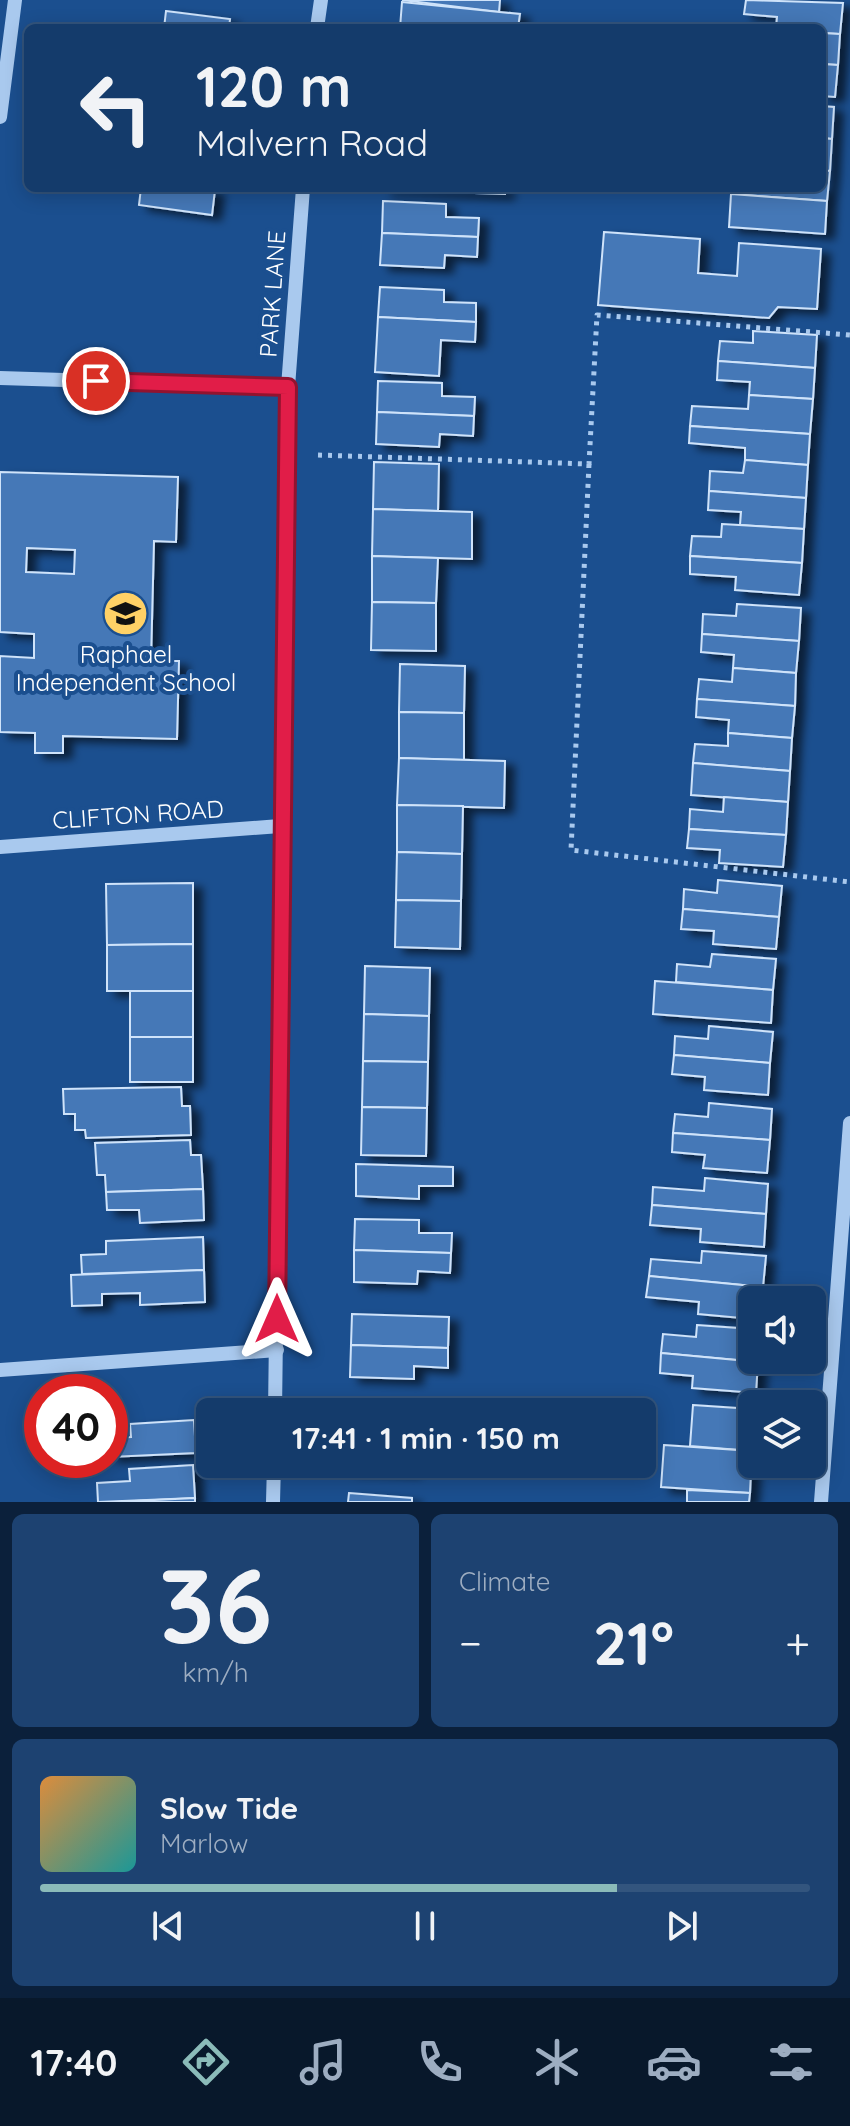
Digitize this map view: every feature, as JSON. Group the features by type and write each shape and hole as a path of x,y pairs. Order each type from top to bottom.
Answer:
{"street":[{"path":"0,117 15,0"},
{"path":"318,24 321,0"},
{"name":"PARK LANE","path":"275,1398 280,826 288,387 303,192"},
{"path":"0,378 288,387"},
{"name":"CLIFTON ROAD","path":"0,847 280,826"},
{"path":"821,1502 850,1123"},
{"path":"0,1370 277,1350"},
{"path":"273,1502 274,1478"}],"path":[{"path":"850,335 597,315 571,850 850,882"},
{"path":"288,454 589,464"}],"building":[{"path":"402,0 500,0 499,12"},
{"path":"746,0 843,3 840,34 826,33 826,24 776,24 777,17 744,14"},
{"path":"402,2 520,14 519,24 400,24"},
{"path":"166,11 230,19 229,24 164,24"},
{"path":"826,33 840,34 838,65 826,64"},
{"path":"826,64 838,65 835,97 826,96"},
{"path":"826,106 834,107 832,139 826,138"},
{"path":"826,138 832,139 830,171 826,170"},
{"path":"826,170 830,171 827,201 731,194 826,192"},
{"path":"141,192 215,192 212,215 139,205"},
{"path":"444,192 505,192 505,194"},
{"path":"731,194 827,201 825,234 729,227"},
{"path":"383,201 446,204 446,217 479,218 478,237 382,233"},
{"path":"604,232 700,239 698,273 737,276 739,243 821,249 817,309 778,307 769,318 598,305"},
{"path":"382,233 478,237 477,257 445,255 444,268 380,265"},
{"path":"380,287 444,290 444,302 476,303 476,322 378,317"},
{"path":"378,317 476,322 475,342 441,340 439,376 375,372"},
{"path":"753,331 817,335 815,368 718,361 720,341 753,343"},
{"path":"718,361 815,368 813,399 749,395 750,382 717,380"},
{"path":"378,381 442,383 442,396 475,397 474,416 377,412"},
{"path":"749,395 813,399 810,434 690,426 692,406 748,409"},
{"path":"377,412 474,416 473,436 440,434 439,447 376,444"},
{"path":"690,426 810,434 808,465 745,460 745,448 689,443"},
{"path":"745,460 808,465 806,498 709,491 710,471 743,473"},
{"path":"374,462 439,464 438,511 373,509"},
{"path":"0,472 178,477 176,542 154,541 151,661 179,661 177,739 63,736 63,753 35,753 35,733 0,732 0,656 34,658 34,634 0,632","holes":["27,548 75,550 74,574 26,572"]},
{"path":"709,491 806,498 804,529 740,525 741,512 708,510"},
{"path":"373,509 472,512 472,559 372,556"},
{"path":"722,524 804,529 802,563 690,556 692,536 721,537"},
{"path":"372,556 438,558 436,603 372,602"},
{"path":"690,556 802,563 799,595 735,590 736,577 690,574"},
{"path":"372,602 436,603 436,651 371,650"},
{"path":"737,604 801,608 799,641 702,634 703,614 736,616"},
{"path":"702,634 799,641 796,673 733,668 734,655 701,652"},
{"path":"400,664 465,666 464,713 399,712"},
{"path":"733,668 796,673 795,706 697,699 699,679 732,682"},
{"path":"697,699 795,706 792,738 728,733 729,720 696,717"},
{"path":"399,712 464,713 464,760 399,758"},
{"path":"728,733 792,738 790,771 693,763 695,744 728,746"},
{"path":"399,758 505,761 504,808 397,805"},
{"path":"693,763 790,771 788,802 691,795"},
{"path":"724,797 788,802 786,835 689,829 690,809 723,812"},
{"path":"397,805 463,806 462,854 397,852"},
{"path":"689,829 786,835 783,867 719,863 720,850 687,848"},
{"path":"397,852 462,854 461,901 396,900"},
{"path":"718,880 782,886 779,917 683,909 684,889 717,893"},
{"path":"193,883 193,944 107,945 106,884"},
{"path":"396,900 461,901 460,949 395,947"},
{"path":"683,909 779,917 776,949 713,944 714,931 681,929"},
{"path":"193,944 193,991 107,991 107,945"},
{"path":"712,954 776,959 773,990 676,982 677,964 710,967"},
{"path":"365,966 430,968 429,1016 364,1014"},
{"path":"655,981 773,990 771,1023 653,1014"},
{"path":"130,991 193,991 193,1037 130,1037"},
{"path":"364,1014 429,1016 428,1062 363,1061"},
{"path":"709,1026 773,1032 770,1063 674,1055 675,1036 708,1039"},
{"path":"130,1037 193,1037 193,1082 130,1082"},
{"path":"674,1055 770,1063 768,1095 704,1090 705,1077 672,1074"},
{"path":"363,1061 428,1062 427,1108 362,1107"},
{"path":"181,1087 182,1106 190,1106 191,1135 86,1138 85,1130 75,1130 75,1114 64,1114 63,1089"},
{"path":"709,1103 772,1109 770,1140 673,1133 675,1114 708,1117"},
{"path":"362,1107 427,1108 426,1156 361,1155"},
{"path":"673,1133 770,1140 767,1173 703,1168 705,1155 672,1152"},
{"path":"190,1140 191,1155 201,1155 203,1189 106,1192 105,1175 97,1175 95,1143"},
{"path":"356,1164 453,1167 453,1186 419,1186 419,1199 356,1196"},
{"path":"705,1178 768,1184 766,1214 652,1205 653,1187 704,1191"},
{"path":"203,1189 204,1220 140,1223 139,1210 107,1210 106,1192"},
{"path":"652,1205 766,1214 764,1247 700,1242 701,1229 650,1225"},
{"path":"355,1219 419,1220 419,1233 452,1233 451,1253 354,1250"},
{"path":"203,1237 204,1270 82,1274 81,1255 106,1254 106,1241"},
{"path":"354,1250 451,1253 450,1273 418,1271 417,1284 354,1282"},
{"path":"702,1251 766,1256 763,1286 649,1276 651,1259 701,1263"},
{"path":"204,1270 205,1302 140,1305 140,1293 102,1294 102,1305 72,1306 71,1275"},
{"path":"649,1276 753,1286 738,1286 738,1318 698,1314 699,1302 646,1297"},
{"path":"352,1314 449,1317 448,1348 351,1345"},
{"path":"697,1325 738,1328 738,1360 661,1353 663,1334 696,1337"},
{"path":"351,1345 448,1348 448,1368 414,1366 414,1379 350,1377"},
{"path":"661,1353 738,1360 738,1374 757,1374 756,1390 692,1388 693,1376 660,1373"},
{"path":"693,1405 738,1408 738,1450 690,1446"},
{"path":"194,1420 196,1453 128,1456 130,1424"},
{"path":"664,1445 738,1450 738,1478 751,1478 750,1493 661,1487"},
{"path":"193,1465 195,1498 98,1502 97,1483 130,1481 129,1469"},
{"path":"687,1490 750,1493 749,1502 687,1502"},
{"path":"349,1493 412,1498 412,1502 348,1502"},
{"path":"195,1498 195,1502 114,1502"}],"place":[{"name":"Raphael Independent School","path":"126,613"}],"route":[{"path":"96,381 288,387 280,826 277,1319"}]}
